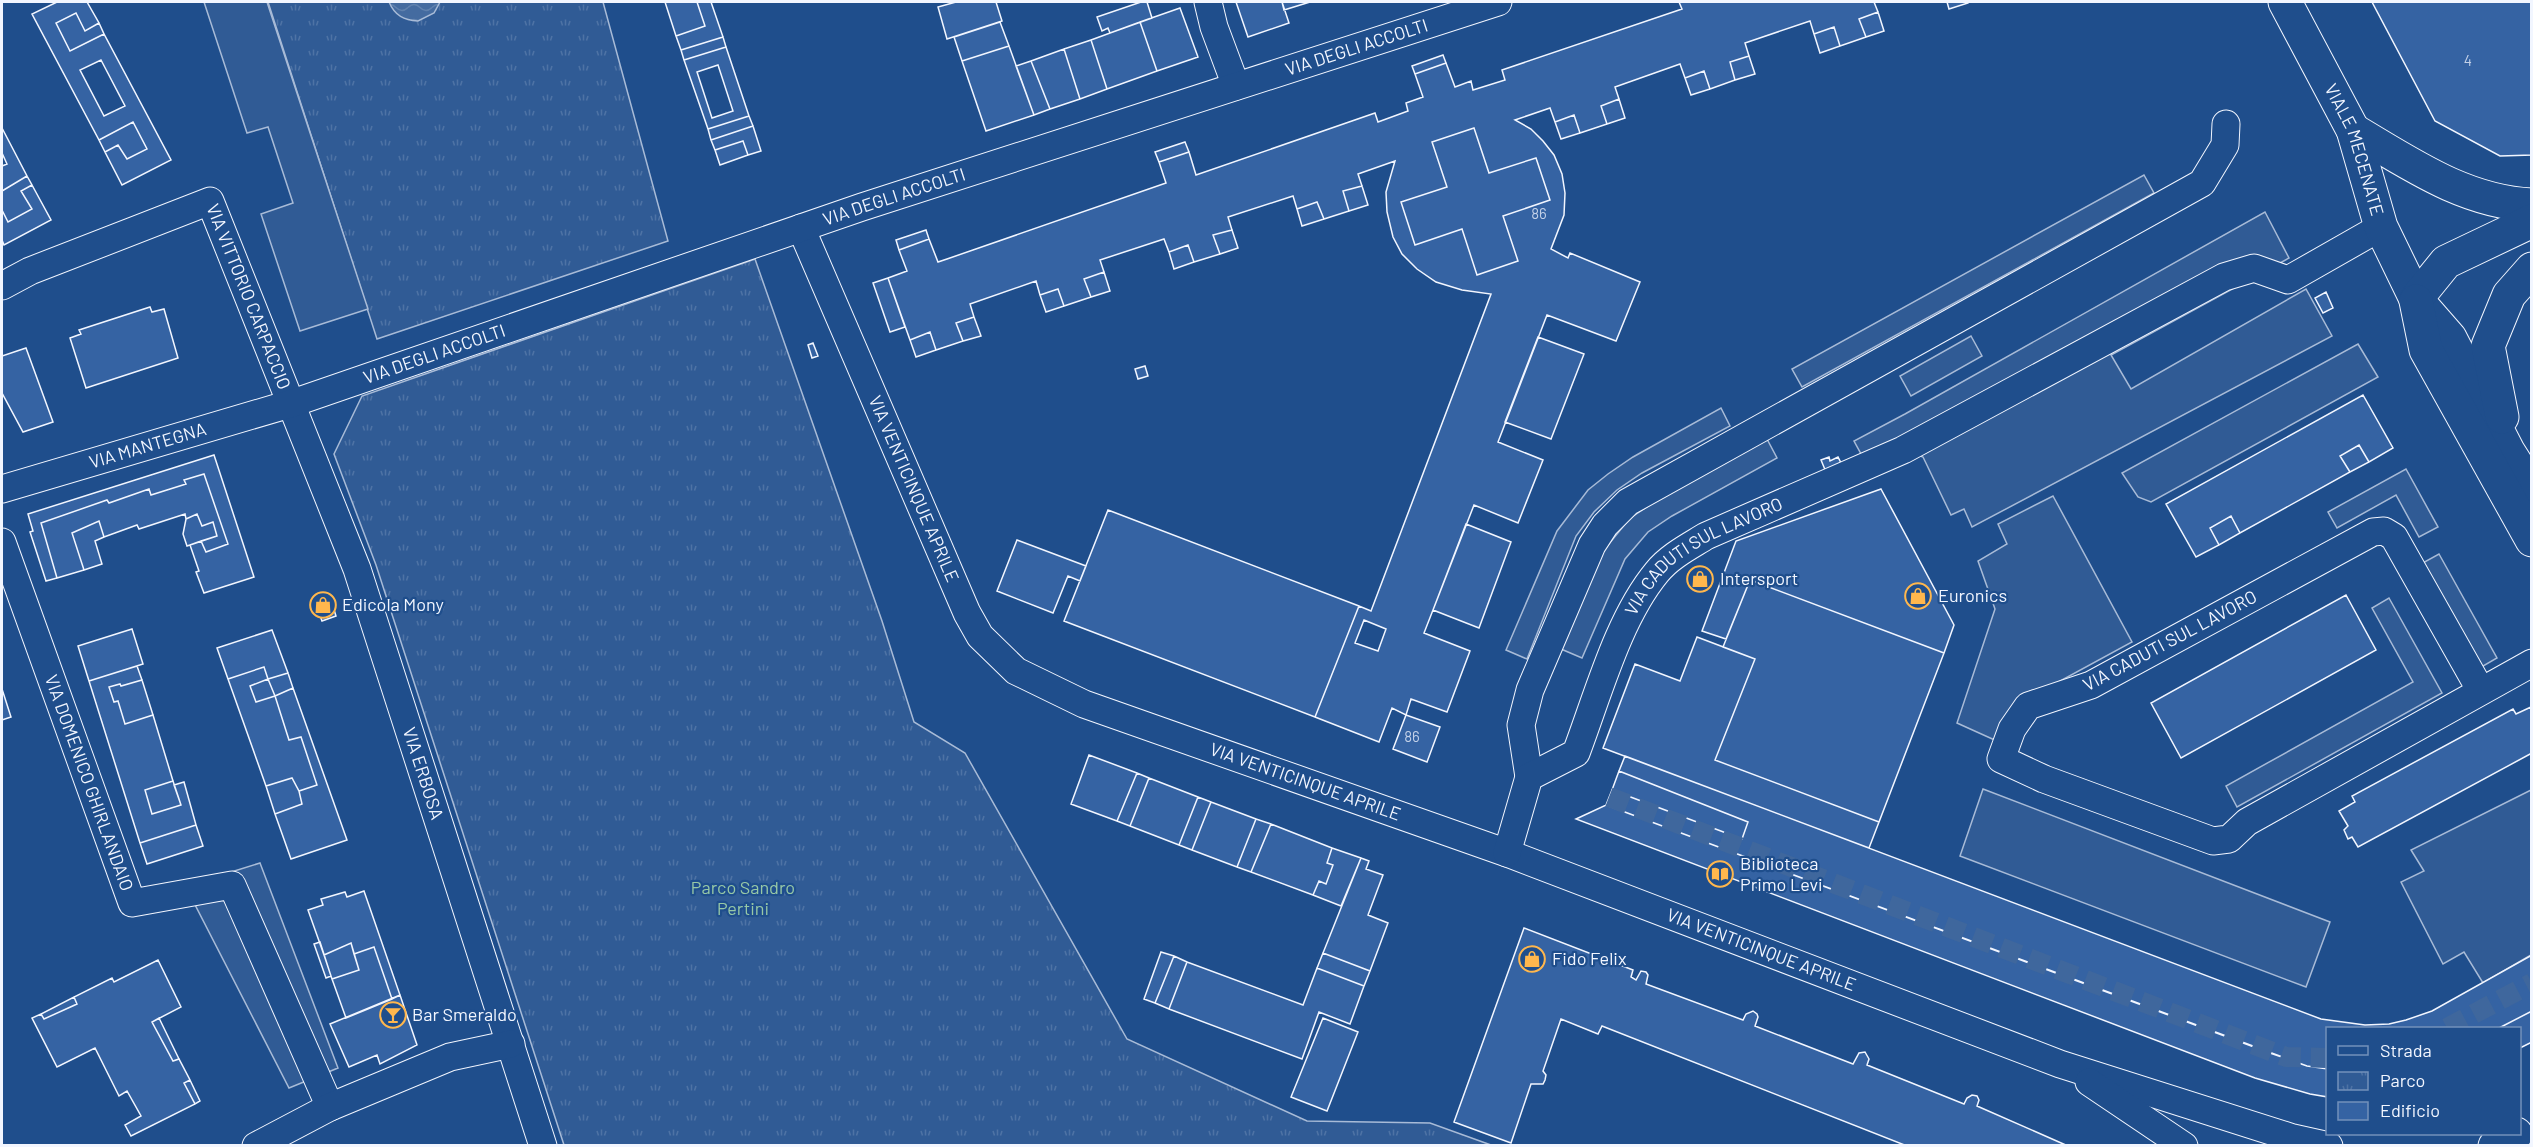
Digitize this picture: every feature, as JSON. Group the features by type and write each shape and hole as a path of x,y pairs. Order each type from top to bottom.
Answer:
{"main road":[{"name":"VIALE MECENATE","path":"2285,2 2353,130 2380,227 2416,299 2450,338 2508,451 2532,489"},
{"path":"2353,130 2455,188 2510,204 2532,205"},
{"path":"2416,299 2446,262 2532,221"},
{"path":"2416,299 2532,241"},
{"name":"VIALE MECENATE","path":"2508,451 2488,346 2509,295 2532,269"},
{"name":"VIALE MECENATE","path":"2416,299 2426,351 2532,540"},
{"path":"2494,1146 2514,1135"}],"street":[{"path":"1208,2 1214,27 1236,86"},
{"name":"VIA DEGLI ACCOLTI","path":"292,403 801,228 1498,2"},
{"path":"1507,853 1529,777 1521,725 1530,690 1592,545 1605,525 1629,502 2202,183 2225,146 2226,124"},
{"name":"VIA VITTORIO CARPACCIO","path":"2,286 30,271 210,201 292,403"},
{"name":"VIA CADUTI SUL LAVORO","path":"1529,777 1576,753 1630,613 1658,570 1682,550 1706,536 1903,450 2224,277 2254,268 2288,280 2380,227"},
{"name":"VIA VENTICINQUE APRILE","path":"801,228 967,613 980,636 1016,671 1084,704 1507,853 2060,1064 2292,1138 2329,1146"},
{"name":"VIA MANTEGNA","path":"2,489 292,403"},
{"name":"VIA ERBOSA","path":"292,403 357,569 543,1146"},
{"name":"VIA CADUTI SUL LAVORO","path":"2481,691 2394,537 2384,531 2373,532 2091,685 2028,706 2012,729 2001,759 2044,779 2138,815 2213,841 2229,839 2247,822 2532,663"},
{"name":"VIA DOMENICO GHIRLANDAIO","path":"2,542 132,903 232,885 330,1107"},
{"path":"256,1146 330,1107 450,1057 511,1044"},
{"name":"VIA VENTICINQUE APRILE","path":"2060,1064 2184,1146"}],"green space":[{"path":"268,2 603,2 668,241 377,339"},
{"name":"Parco Sandro Pertini","path":"755,259 882,621 914,722 965,753 1127,1039 1307,1121 1430,1123 1491,1145 564,1145 376,565 334,454 362,396"}],"shaded area":[{"path":"204,2 267,2 368,309 300,331 261,214 293,203 268,127 247,133"},
{"path":"2144,175 2154,193 1802,387 1792,369"},
{"path":"2265,212 2289,258 2111,355 2131,389 2306,289 2332,336 1972,527 1964,509 1951,515 1923,457 1918,455 1872,474 1854,441"},
{"path":"1971,336 1982,356 1911,396 1900,376"},
{"path":"2358,344 2378,377 2151,502 2138,497 2122,473"},
{"path":"1721,408 1730,426 1642,473 1617,490 1594,512 1576,536 1527,659 1506,650 1557,531 1588,490 1633,457"},
{"path":"1767,439 1777,458 1672,516 1648,532 1625,559 1582,658 1561,649 1604,550 1630,518 1662,497"},
{"path":"2406,469 2438,527 2419,537 2396,495 2337,528 2328,512"},
{"path":"2053,496 2132,642 2051,686 2030,691 2021,699 1999,742 1957,723 1995,609 1978,561 2007,544 1998,524"},
{"path":"2439,554 2497,658 2478,669 2419,565"},
{"path":"2389,598 2442,693 2237,807 2226,786 2413,682 2372,608"},
{"path":"1983,789 2330,922 2306,987 1960,856"},
{"path":"2531,790 2531,955 2483,983 2464,952 2443,964 2401,882 2424,871 2411,850"},
{"path":"260,863 338,1068 289,1088 189,893 228,873"}],"water":[{"path":"389,2 440,2 434,13 418,21 400,16"}],"building":[{"path":"57,2 87,2 99,23 85,31 76,13 56,23 70,51 104,34 171,160 122,185 105,152 118,145 127,159 147,149 133,122 99,140 32,14","holes":["101,60 125,106 104,116 80,70"]},
{"path":"665,2 697,2 705,26 676,36"},
{"path":"697,2 711,2 723,37 681,50 676,36 705,26"},
{"path":"956,2 996,2 1002,21 947,39 938,7"},
{"path":"1147,2 1152,18 1110,33 1108,28 1102,31 1097,17"},
{"path":"1236,2 1282,2 1289,23 1248,37"},
{"path":"1282,2 1310,2 1284,10"},
{"path":"1679,2 1874,2 1878,12 1859,19 1866,37 1840,46 1834,27 1814,34 1810,21 1745,43 1749,56 1730,62 1735,80 1710,89 1704,71 1685,78 1680,64 1615,87 1619,99 1601,106 1607,124 1580,133 1574,115 1555,122 1550,108 1515,120 1531,129 1543,141 1554,155 1562,174 1565,193 1564,215 1551,249 1568,258 1570,253 1640,282 1616,341 1547,315 1498,442 1543,460 1518,523 1474,505 1424,633 1470,651 1447,712 1411,699 1406,715 1392,708 1379,742 1315,717 1359,606 1371,611 1491,294 1462,290 1436,282 1417,269 1402,254 1393,237 1387,212 1386,192 1395,161 1358,174 1362,186 1343,191 1349,211 1324,219 1317,202 1297,209 1293,196 1228,217 1232,230 1213,235 1220,254 1194,262 1188,245 1169,252 1164,239 1100,260 1104,272 1084,279 1091,297 1064,306 1058,289 1040,295 1036,281 970,304 974,317 956,323 963,341 936,350 930,332 910,340 888,278 907,271 899,250 929,239 938,262 1166,183 1159,162 1189,152 1196,175 1375,113 1378,122 1408,111 1406,103 1423,97 1415,74 1446,63 1455,87 1471,81 1473,90 1505,80 1502,70 1682,9","holes":["1474,128 1489,173 1536,158 1550,200 1503,216 1518,261 1477,275 1462,229 1415,245 1401,202 1447,187 1432,142","1364,620 1386,629 1378,651 1355,643"]},
{"path":"1947,2 1968,2 1968,3 1949,9"},
{"path":"2372,2 2532,2 2532,155 2500,156 2435,121"},
{"path":"1180,8 1198,57 1157,71 1140,22"},
{"path":"1878,12 1884,31 1866,37 1859,19"},
{"path":"76,13 85,31 99,23 104,34 70,51 56,23"},
{"path":"1000,22 1009,46 962,61 954,37"},
{"path":"1140,22 1157,71 1107,89 1091,40"},
{"path":"1834,27 1840,46 1820,53 1814,34"},
{"path":"723,37 726,47 684,60 681,50"},
{"path":"1091,40 1107,89 1080,99 1064,49"},
{"path":"1009,46 1034,115 986,131 962,61"},
{"path":"726,47 749,116 708,129 684,60","holes":["718,65 733,111 712,118 697,72"]},
{"path":"1064,49 1080,99 1050,109 1031,61"},
{"path":"1443,55 1446,63 1415,74 1412,66"},
{"path":"1749,56 1755,74 1735,80 1730,62"},
{"path":"1031,61 1050,109 1034,115 1016,66"},
{"path":"1704,71 1710,89 1691,95 1685,78"},
{"path":"1619,99 1625,118 1607,124 1601,106"},
{"path":"1574,115 1580,133 1561,139 1555,122"},
{"path":"749,116 753,126 711,140 708,129"},
{"path":"133,122 147,149 127,159 118,145 105,152 99,140"},
{"path":"753,126 761,151 748,155 743,141 715,150 711,140"},
{"path":"2,128 27,176 2,191 2,166 7,164 2,153"},
{"path":"1474,128 1489,173 1536,158 1550,200 1503,216 1518,261 1477,275 1462,229 1415,245 1401,202 1447,187 1432,142"},
{"path":"743,141 748,155 720,165 715,150"},
{"path":"1185,142 1189,152 1159,162 1155,152"},
{"path":"27,176 32,185 21,191 32,209 8,222 2,210 2,191"},
{"path":"32,185 51,220 4,245 2,210 8,222 32,209 21,191"},
{"path":"1362,186 1368,205 1349,211 1343,191"},
{"path":"1317,202 1324,219 1302,226 1297,209"},
{"path":"926,230 929,239 899,250 896,240"},
{"path":"1232,230 1238,248 1220,254 1213,235"},
{"path":"1188,245 1194,262 1174,269 1169,252"},
{"path":"1104,272 1110,291 1091,297 1084,279"},
{"path":"888,278 905,327 890,332 873,283"},
{"path":"1058,289 1064,306 1046,312 1040,295"},
{"path":"2326,292 2333,308 2323,313 2315,298"},
{"path":"150,307 152,312 164,309 178,358 86,388 70,338 81,334 79,330"},
{"path":"974,317 981,336 963,341 956,323"},
{"path":"930,332 936,350 916,357 910,340"},
{"path":"1538,337 1584,354 1551,439 1505,422"},
{"path":"813,343 818,356 812,358 808,345"},
{"path":"26,348 53,422 23,432 2,393 2,356"},
{"path":"1145,366 1148,376 1138,379 1135,369"},
{"path":"2363,395 2393,448 2369,462 2359,445 2340,456 2350,472 2240,533 2231,516 2210,528 2219,545 2196,557 2166,504"},
{"path":"2359,445 2369,462 2350,472 2340,456"},
{"path":"214,455 254,577 204,593 190,545 201,541 206,552 228,544 204,474 184,480 186,484 151,495 149,489 109,503 107,500 41,523 57,578 46,581 30,532 33,531 28,514"},
{"path":"1829,457 1830,461 1838,457 1842,465 1826,472 1821,460"},
{"path":"204,474 228,544 206,552 201,541 217,536 213,522 202,526 197,514 186,519 185,514 139,529 137,525 104,537 99,521 72,533 84,570 57,578 41,523 107,500 109,503 149,489 151,495 186,484 184,480"},
{"path":"1881,489 1954,625 1944,653 1750,580 1726,639 1702,631 1736,541"},
{"path":"1108,510 1359,606 1315,717 1064,621"},
{"path":"197,514 202,526 213,522 217,536 187,546 183,534 186,519"},
{"path":"2231,516 2240,533 2219,545 2210,528"},
{"path":"99,521 104,537 95,541 102,564 84,570 72,533"},
{"path":"1466,524 1511,542 1479,628 1433,610"},
{"path":"1017,540 1086,566 1080,581 1068,576 1053,613 997,591"},
{"path":"1750,580 1944,653 1879,822 1715,760 1755,659 1723,647"},
{"path":"2346,595 2376,650 2181,758 2151,703"},
{"path":"332,603 336,616 322,621 317,607"},
{"path":"132,629 143,664 89,681 78,646"},
{"path":"272,630 288,673 268,679 264,667 228,679 217,648"},
{"path":"1697,637 1755,659 1715,760 1879,822 1869,848 1603,748 1635,664 1680,681"},
{"path":"137,666 142,680 109,687 114,702 118,701 125,724 153,715 173,781 145,790 152,814 181,805 174,785 184,782 196,825 140,843 89,681"},
{"path":"264,667 268,679 250,686 256,702 275,696 289,740 301,737 317,785 299,791 292,778 266,786 228,679"},
{"path":"288,673 293,688 275,696 268,679"},
{"path":"268,679 275,696 256,702 250,686"},
{"path":"142,680 153,715 125,724 118,701 114,702 109,687"},
{"path":"293,688 347,840 291,859 275,814 302,804 299,791 317,785 301,737 289,740 275,696"},
{"path":"2,689 11,717 2,720"},
{"path":"2531,707 2532,753 2358,847 2352,837 2348,839 2344,830 2348,826 2339,811 2355,802 2352,796 2513,709 2516,714"},
{"path":"1406,715 1440,727 1427,762 1393,749"},
{"path":"1089,755 1137,773 1117,821 1071,804"},
{"path":"1625,756 2321,1019 2365,1025 2389,1024 2406,1020 2432,1011 2532,955 2532,1011 2501,1027 2326,1027 2326,1069 2307,1066 1606,805 1612,790 1742,839 1748,822 1619,771"},
{"path":"1619,771 1748,822 1742,839 1612,790"},
{"path":"1137,773 1149,778 1130,826 1117,821"},
{"path":"292,778 299,791 302,804 275,814 266,786"},
{"path":"1149,778 1198,797 1179,845 1130,826"},
{"path":"173,781 181,805 152,814 145,790"},
{"path":"1198,797 1211,802 1192,850 1179,845"},
{"path":"1211,802 1256,819 1237,867 1192,850"},
{"path":"1606,805 2270,1053 2307,1066 2326,1069 2326,1097 2255,1078 1576,819"},
{"path":"1256,819 1271,824 1251,872 1237,867"},
{"path":"1271,824 1332,848 1327,863 1333,865 1326,884 1319,881 1313,895 1251,872"},
{"path":"196,825 203,846 147,864 140,843"},
{"path":"1332,848 1361,858 1341,906 1313,895 1319,881 1326,884 1333,865 1327,863"},
{"path":"1361,858 1369,861 1366,869 1383,875 1368,915 1388,923 1370,971 1323,953"},
{"path":"364,891 400,995 392,999 374,947 354,954 351,943 324,955 308,910 323,905 321,899 345,892 347,897"},
{"path":"1524,928 1633,970 1631,977 1636,980 1641,971 1646,972 1648,975 1646,984 1743,1020 1746,1014 1753,1011 1758,1017 1755,1026 1853,1064 1859,1053 1865,1052 1869,1059 1867,1065 1964,1104 1967,1098 1972,1095 1977,1096 1979,1100 1977,1106 2068,1146 1907,1146 1602,1026 1598,1034 1561,1019 1543,1071 1546,1075 1545,1080 1543,1084 1531,1084 1511,1143 1454,1122"},
{"path":"320,942 331,976 326,978 314,944"},
{"path":"351,943 359,970 332,979 324,955"},
{"path":"374,947 392,999 346,1018 332,979 359,970 354,954"},
{"path":"1161,952 1174,956 1155,1003 1144,999"},
{"path":"1323,953 1370,971 1364,986 1317,968"},
{"path":"1174,956 1187,962 1169,1009 1155,1003"},
{"path":"158,960 181,1007 152,1022 173,1061 179,1059 190,1080 184,1083 195,1104 131,1136 125,1125 141,1116 127,1091 119,1096 95,1048 57,1067 32,1018 41,1014 44,1019 77,1004 74,997 112,978 114,982"},
{"path":"1187,962 1303,1005 1317,968 1364,986 1350,1024 1319,1012 1302,1059 1169,1009"},
{"path":"400,995 417,1045 380,1064 377,1055 349,1067 330,1024"},
{"path":"74,997 77,1004 44,1019 41,1014"},
{"path":"2532,1011 2532,1042 2521,1048 2521,1027 2501,1027"},
{"path":"159,1018 179,1059 173,1061 152,1022"},
{"path":"1323,1018 1358,1032 1327,1111 1291,1097"},
{"path":"190,1080 200,1101 195,1104 184,1083"}],"tunnel":[{"path":"1609,797 2286,1057 2326,1058"},
{"path":"2449,1027 2532,983"}],"place":[{"name":"Intersport","path":"1700,579"},
{"name":"Euronics","path":"1918,596"},
{"name":"Edicola Mony","path":"323,605"},
{"name":"Biblioteca Primo Levi","path":"1720,874"},
{"name":"Fido Felix","path":"1532,959"},
{"name":"Bar Smeraldo","path":"393,1015"}]}
